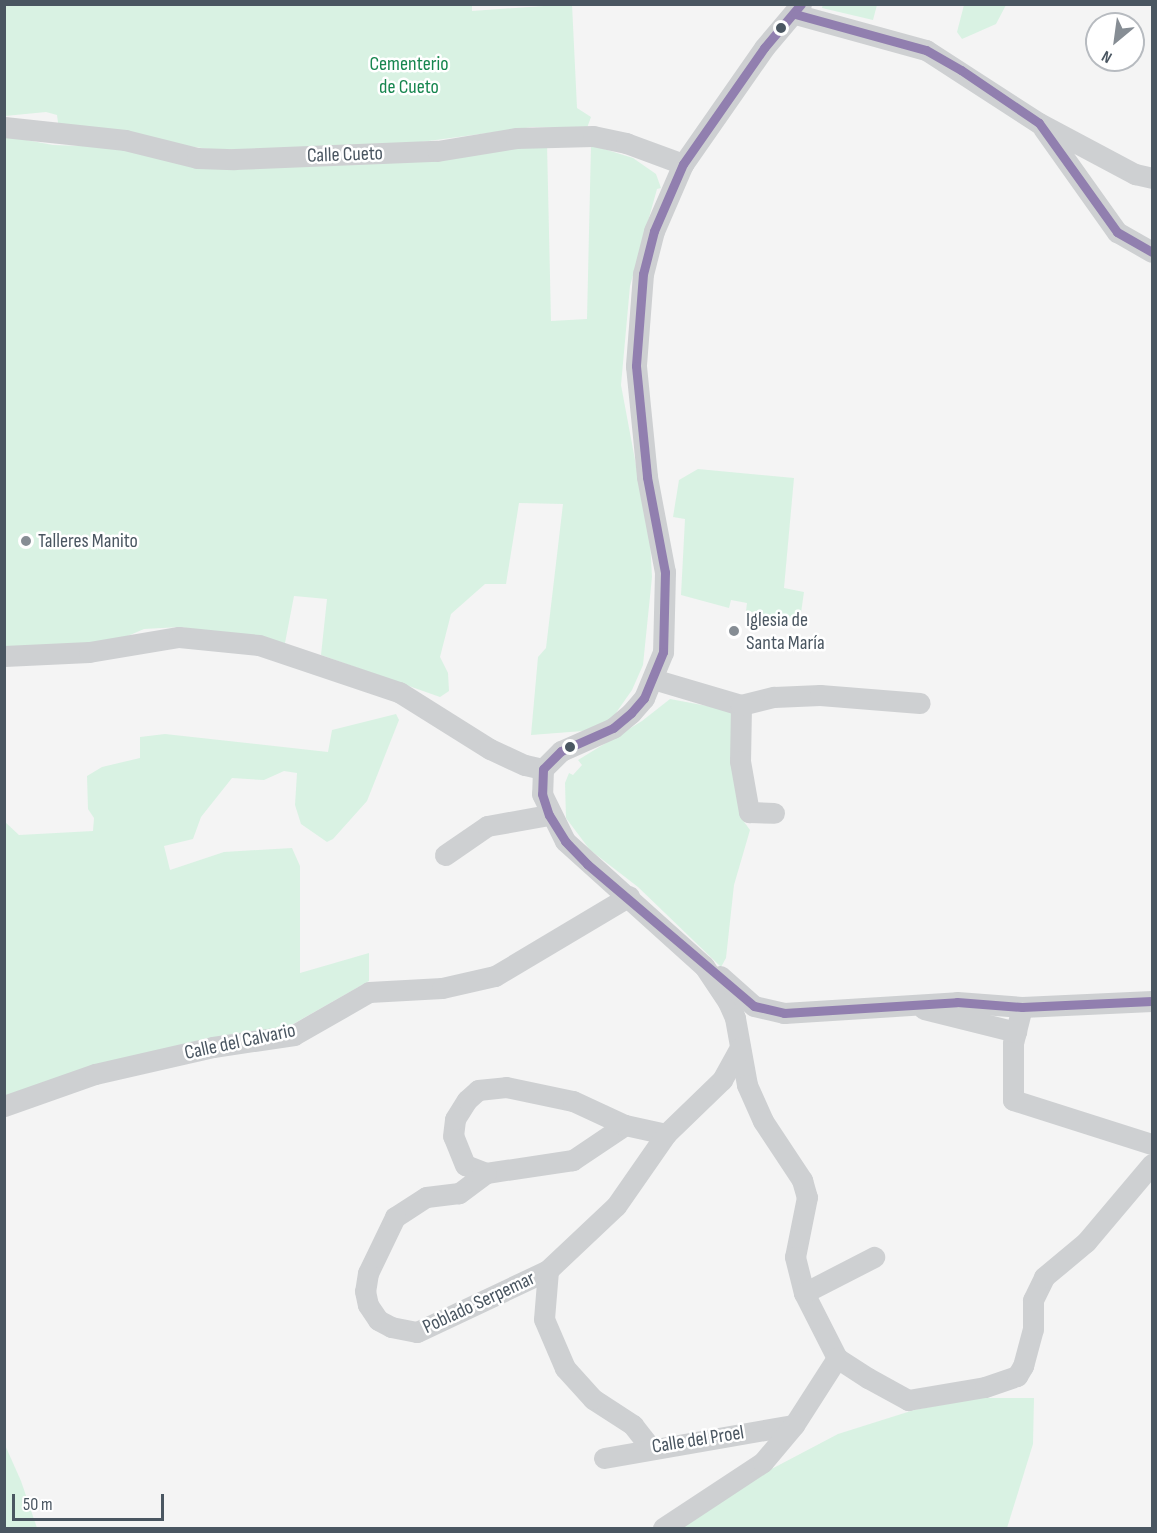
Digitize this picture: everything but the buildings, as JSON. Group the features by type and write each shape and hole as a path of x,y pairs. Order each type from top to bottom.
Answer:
{"street":[{"path":"1152,178 1135,174 1039,123 926,50 798,9 764,48 683,164 654,231 638,319 636,366 641,435 665,572 663,652 644,698 613,728 561,751 543,768 542,794 549,815 565,841 587,864 629,896 706,969 735,1018 747,1085 763,1121 802,1180 807,1197 795,1257 804,1293 837,1359 908,1400 985,1387 1017,1376 1023,1366 1033,1329 1033,1300 1044,1277 1086,1242 1152,1164"},
{"path":"1039,123 1117,232 1152,252"},
{"name":"Calle Cueto","path":"4,127 125,140 197,159 437,151 516,138 593,136 626,143 683,164"},
{"path":"4,657 89,652 179,637 259,645 399,692 490,749 525,765 543,768"},
{"path":"653,679 741,705 774,697 820,695 920,703"},
{"path":"741,705 740,761 749,812 774,813"},
{"path":"445,855 487,826 549,815"},
{"name":"Calle del Calvario","path":"4,1106 95,1074 213,1047 294,1035 369,992 442,988 495,976 629,896"},
{"path":"706,969 727,979 754,1006 784,1013 906,1003 957,1002 1022,1007 1152,1001"},
{"path":"906,1003 1016,1032"},
{"path":"1022,1007 1016,1032 1013,1100 1152,1144"},
{"name":"Poblado Serpemar","path":"625,1125 573,1160 486,1173 459,1194 426,1197 394,1217 368,1274 364,1291 368,1305 378,1320 391,1327 417,1332 548,1270 616,1206 666,1134 709,1095 740,1048"},
{"path":"486,1173 465,1165 453,1137 455,1119 478,1090 506,1086 539,1092 573,1101 625,1125 666,1134"},
{"path":"804,1293 874,1257"},
{"name":"Poblado Serpemar","path":"548,1270 544,1319 565,1368 593,1399 633,1425 650,1447"},
{"name":"Calle del Proel","path":"663,1528 763,1462 794,1425 837,1359"},
{"name":"Calle del Proel","path":"604,1458 650,1447 794,1425"}],"green space":[{"name":"Cementerio de Cueto","path":"472,4 472,11 572,4 577,108 591,117 587,128 532,127 347,152 210,149 59,130 57,115 46,112 5,116 5,5"},
{"path":"823,4 877,5 873,20 822,8"},
{"path":"964,4 1006,5 996,24 962,39 957,32"},
{"path":"5,136 53,145 111,147 229,170 547,143 551,321 587,319 591,145 633,158 656,174 661,188 657,189 630,286 621,385 650,540 652,577 643,665 632,690 611,720 583,731 531,735 538,657 546,648 563,504 519,503 506,584 485,584 451,614 440,657 448,673 449,691 440,697 321,655 327,599 294,596 285,643 180,627 144,629 116,641 5,650"},
{"path":"698,469 794,478 784,588 804,592 800,620 746,611 747,603 731,600 729,608 681,595 685,519 673,517 679,480"},
{"path":"670,699 734,711 742,819 750,830 734,885 726,958 721,967 638,887 590,850 566,818 565,783 569,773 573,775 582,765 578,760 642,721"},
{"path":"396,714 399,720 367,801 333,839 327,842 301,824 295,805 297,773 284,771 264,780 232,778 201,817 193,839 164,846 170,870 224,852 292,848 300,866 300,973 369,953 369,981 279,1032 5,1101 4,821 19,835 93,831 94,818 88,809 87,776 102,767 140,758 140,737 165,734 328,752 332,730"},
{"path":"978,1398 1034,1398 1033,1444 1007,1528 671,1528 758,1476 838,1434 914,1410"},
{"path":"5,1445 21,1481 37,1528 5,1528"}],"transit line":[{"path":"801,4 764,48 683,164 654,231 643,274 636,366 647,477 665,572 663,652 644,698 631,713 613,728 561,751 543,769 542,794 549,815 565,841 587,864 754,1006 784,1013 957,1002 1022,1007 1152,1001"},
{"path":"795,14 926,50 961,70 1039,123 1117,232 1152,252"}],"place":[{"name":"Talleres Manito","path":"26,541"},
{"name":"Iglesia de Santa María","path":"734,631"}]}
